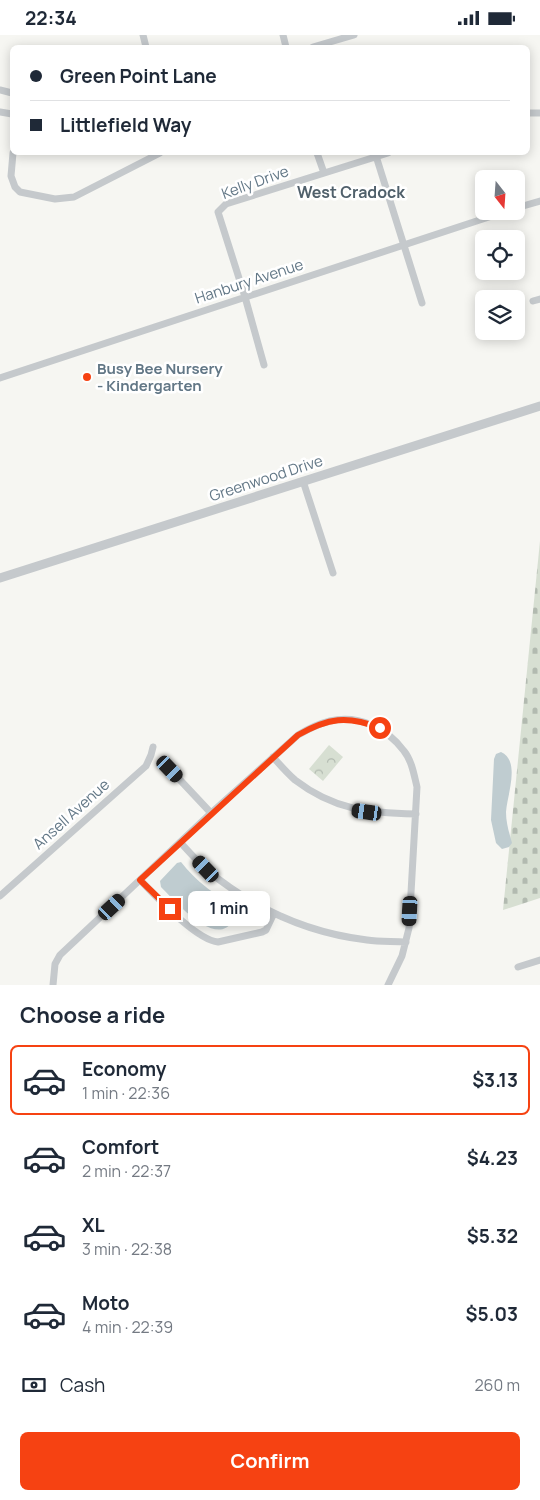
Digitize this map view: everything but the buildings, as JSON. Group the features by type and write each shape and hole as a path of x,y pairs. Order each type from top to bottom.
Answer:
{"street":[{"path":"320,45 354,35"},
{"path":"13,155 11,175 15,187 20,192 55,199 74,197 156,155"},
{"path":"319,155 324,173"},
{"name":"Kelly Drive","path":"245,297 218,212 226,204 380,155"},
{"path":"376,156 422,303"},
{"path":"525,205 540,201"},
{"name":"Hanbury Avenue","path":"0,378 479,220"},
{"path":"245,297 264,365"},
{"name":"Greenwood Drive","path":"0,578 540,406"},
{"path":"303,481 333,573"},
{"path":"53,985 55,964 60,955 211,813 298,735 314,726 343,719 363,721 380,728 405,751 413,769 417,787 409,928 402,956 388,985"},
{"name":"Ansell Avenue","path":"0,896 146,766 153,747"},
{"path":"273,757 294,779 313,792 333,802 354,810 416,814"},
{"path":"166,765 211,813"},
{"path":"180,842 206,869 230,887 274,913 298,924 327,933 368,941 406,942"},
{"path":"140,880 183,922 213,942 262,933 274,913"},
{"path":"518,967 540,960"}],"green space":[{"path":"540,541 540,898 503,910"},
{"path":"329,745 343,757 323,781 309,769"}],"shaded area":[{"path":"501,752 507,756 512,770 506,812 512,843 509,847 502,849 496,843 491,820 494,759 496,754"},
{"path":"181,862 199,881 226,902 236,913 232,922 225,928 216,929 205,926 185,911 161,887 160,881 177,863"}],"place":[{"name":"Busy Bee Nursery - Kindergarten","path":"87,377"}],"district":[{"name":"West Cradock","path":"351,192"}],"route":[{"path":"170,909 140,880 298,735 314,726 343,719 363,721 380,728"}]}
